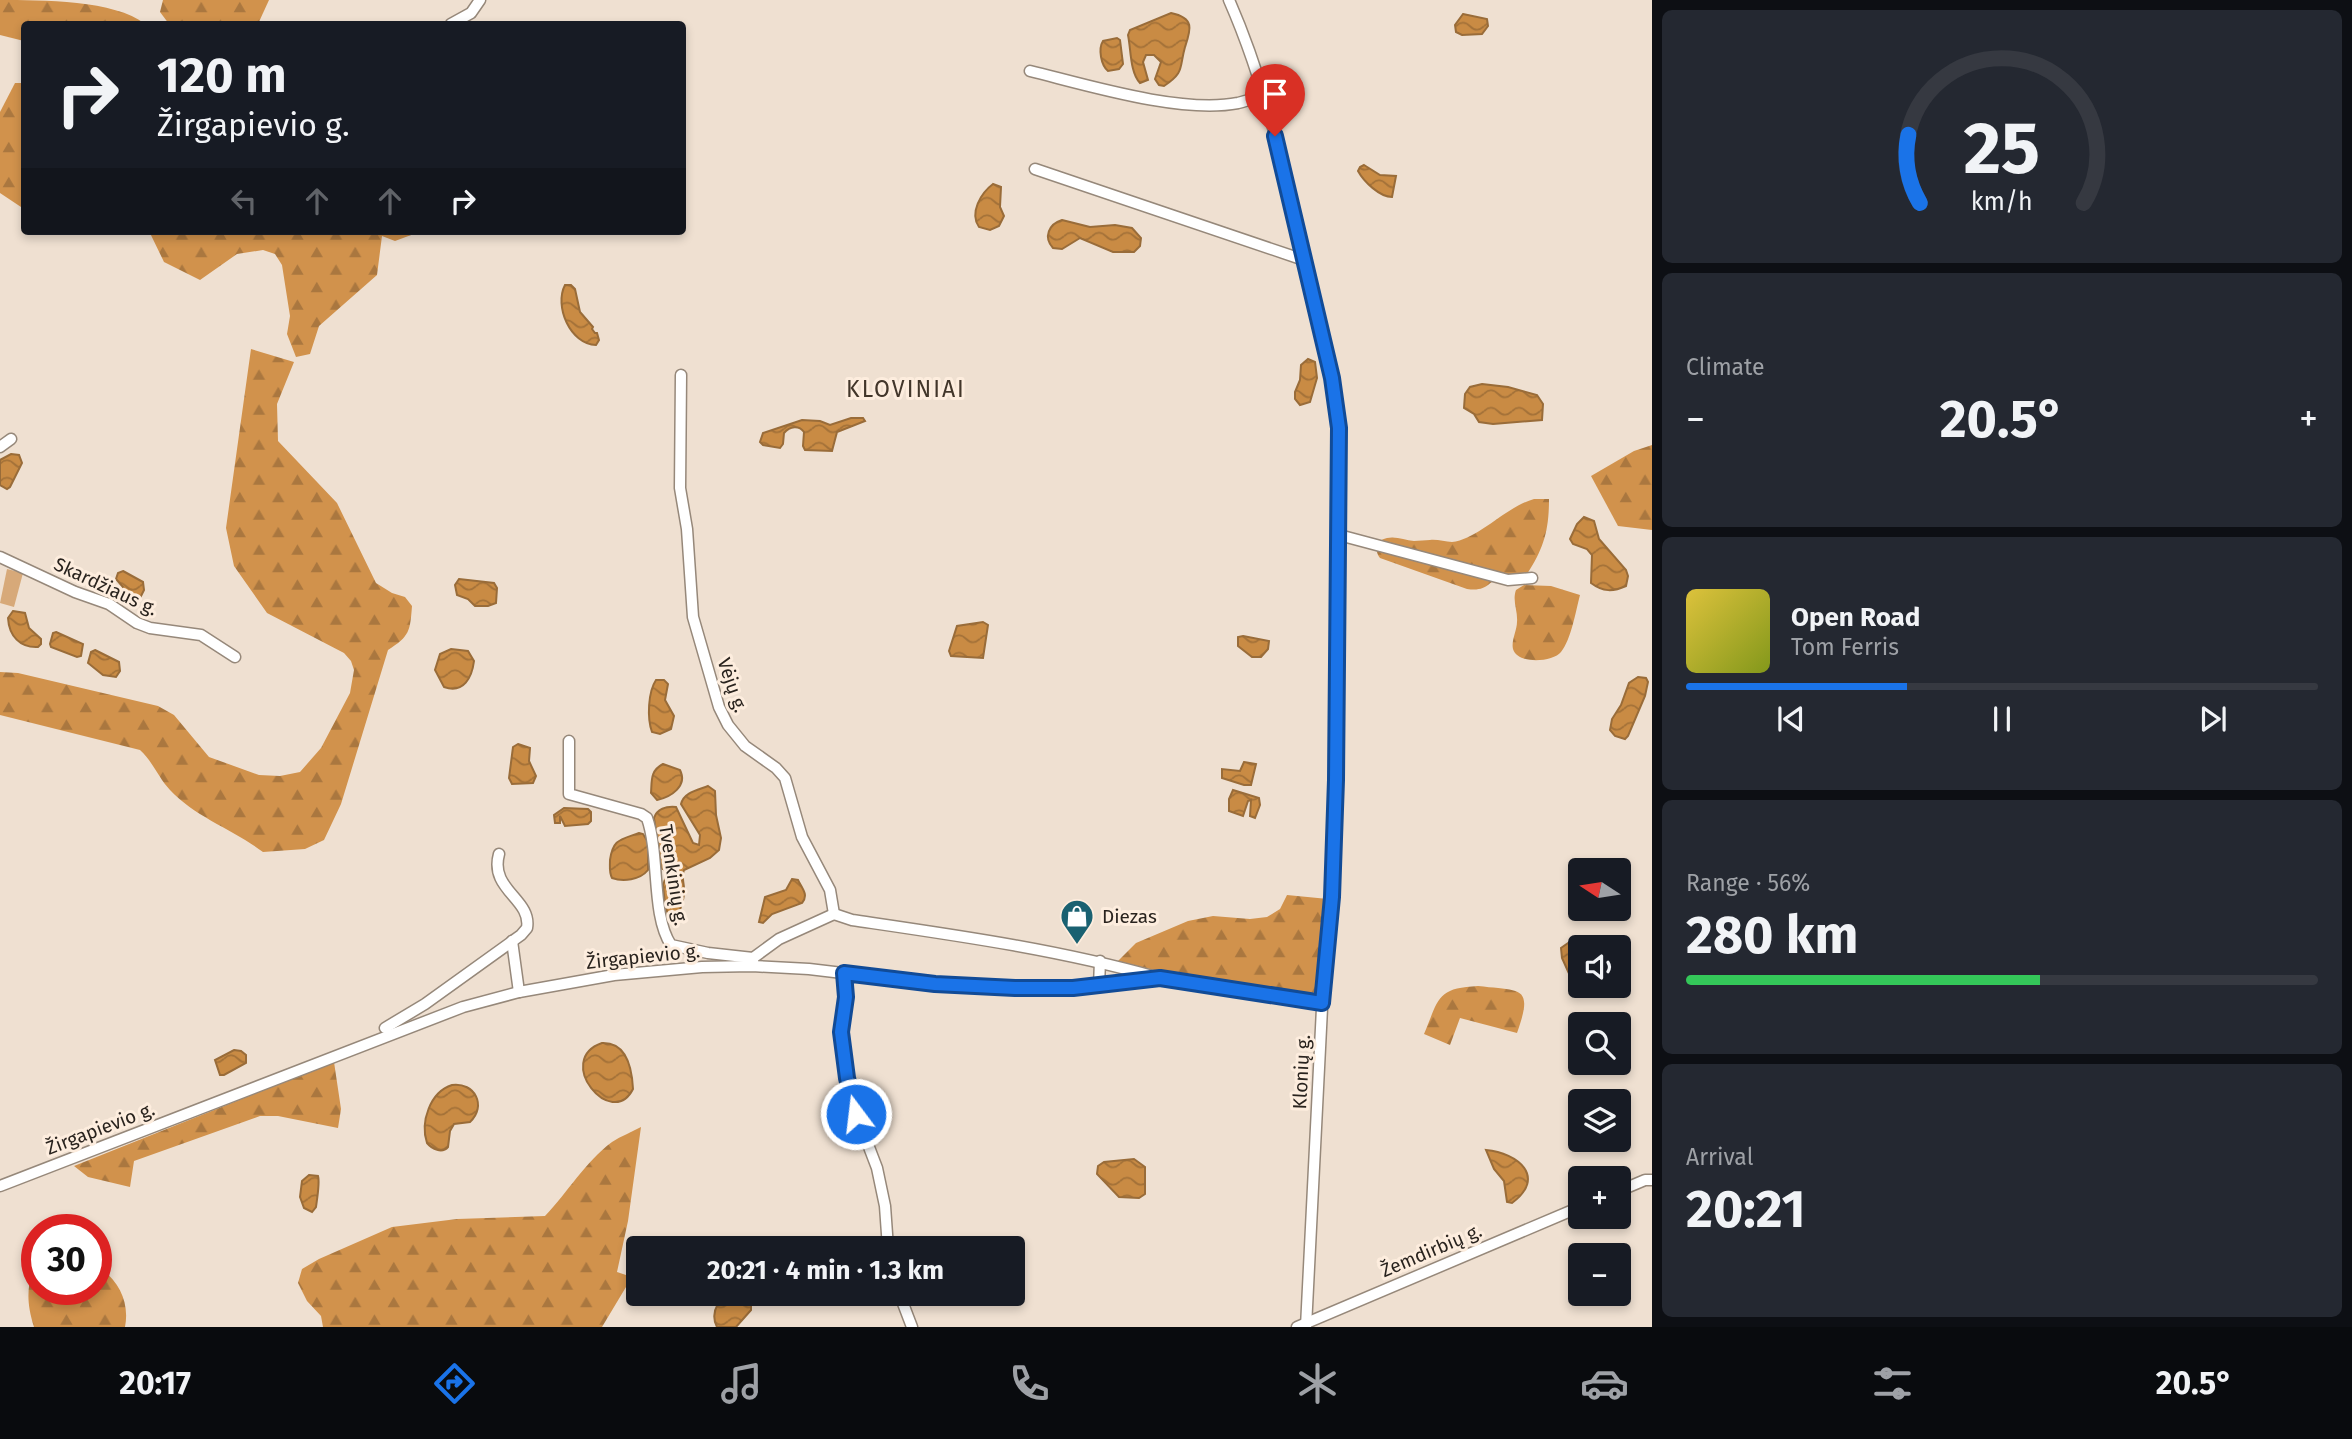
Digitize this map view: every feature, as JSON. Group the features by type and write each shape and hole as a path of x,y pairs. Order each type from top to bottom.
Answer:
{"street":[{"path":"457,21 471,13 480,0"},
{"name":"Klonių g.","path":"1229,0 1264,94 1285,172 1332,378 1339,428 1337,732 1332,897 1322,1003 1303,1325"},
{"path":"1030,71 1141,97 1186,104 1239,103 1264,94"},
{"path":"1035,169 1304,260"},
{"name":"Vėjų g.","path":"681,375 680,488 687,528 693,617 719,708 728,725 745,746 776,768 785,778 802,837 830,890 834,914"},
{"path":"0,447 11,439"},
{"path":"1339,535 1508,580 1532,578"},
{"name":"Skardžiaus g.","path":"0,557 75,592 109,604 137,623 150,628 201,635 236,657"},
{"name":"Tvenkinių g.","path":"569,741 569,794 647,818 654,849 661,917 671,945 753,962"},
{"path":"385,1028 425,1004 522,935 528,922 499,878 495,867 499,854"},
{"path":"753,962 779,939 834,914 852,920 970,936 1100,961 1160,978"},
{"path":"512,941 519,992"},
{"path":"1099,986 1100,961"},
{"name":"Žirgapievio g.","path":"0,1186 432,1017 519,992 643,972 753,962 970,986 1038,988 1099,986 1160,978 1322,1003"},
{"path":"844,973 846,997 841,1032 847,1078 856,1114 877,1168 885,1206 887,1236"},
{"path":"1631,1186 1652,1180"},
{"name":"Žemdirbių g.","path":"1303,1325 1568,1212"},
{"path":"904,1306 912,1327"}],"green space":[{"path":"0,0 77,3 116,10 140,21 21,21 21,40 0,35"},
{"path":"163,0 269,0 259,21 167,21 160,12"},
{"path":"15,83 21,83 21,207 0,193 0,112"},
{"path":"151,235 411,235 395,241 382,236 377,275 319,326 310,354 296,357 287,334 290,316 282,265 275,254 263,250 237,254 200,280 164,262"},
{"path":"251,349 294,362 277,404 278,441 337,503 376,583 405,597 412,606 408,632 388,650 341,804 324,840 305,849 263,852 180,800 140,750 0,715 0,672 18,673 158,706 174,715 209,757 259,775 280,776 300,772 321,748 350,693 354,670 351,661 344,653 267,613 234,566 226,528"},
{"path":"1652,445 1652,530 1618,526 1591,476 1634,451"},
{"path":"1534,499 1549,499 1548,520 1538,556 1527,574 1503,576 1484,588 1467,589 1380,558 1377,552 1378,543 1387,538 1414,541 1462,540"},
{"path":"1524,585 1551,586 1580,595 1568,640 1561,652 1551,658 1528,660 1521,658 1513,649 1517,622 1515,594 1516,590"},
{"path":"1287,895 1328,899 1317,995 1308,997 1182,977 1118,961 1136,943 1188,921 1213,916 1250,919 1267,917 1280,909"},
{"path":"1478,986 1520,993 1524,1006 1517,1033 1460,1018 1450,1045 1424,1034 1437,1004 1446,993 1454,989"},
{"path":"334,1062 341,1109 338,1128 278,1116 260,1116 134,1161 130,1187 88,1177 74,1166"},
{"path":"641,1127 628,1221 617,1272 626,1275 626,1287 602,1327 323,1327 321,1316 307,1301 298,1283 302,1269 392,1227 457,1219 545,1216 585,1168 615,1140"},
{"path":"112,1278 124,1300 125,1327 34,1327 29,1306 112,1305"}],"shaded area":[{"path":"7,569 23,573 14,607 0,603"}],"water":[{"path":"1171,13 1188,21 1190,30 1180,69 1171,81 1164,86 1159,85 1155,79 1161,62 1154,55 1146,55 1143,62 1148,80 1140,83 1133,67 1128,35 1130,30"},
{"path":"1463,14 1487,19 1488,26 1482,34 1462,35 1456,32 1455,25"},
{"path":"1117,38 1120,40 1123,64 1119,69 1108,71 1102,61 1101,44 1103,41"},
{"path":"1364,165 1380,175 1396,176 1392,197 1378,192 1364,180 1358,171"},
{"path":"993,184 1001,187 1000,207 1004,216 999,226 990,230 979,227 975,216 981,198"},
{"path":"1062,220 1090,227 1115,225 1132,228 1141,238 1140,246 1134,252 1113,252 1080,238 1062,249 1053,248 1048,240 1049,231"},
{"path":"565,285 571,285 575,289 580,312 597,333 599,340 596,345 579,338 567,323 562,303"},
{"path":"1308,359 1315,362 1317,378 1310,402 1300,405 1295,399 1295,392 1300,380 1301,365"},
{"path":"1482,384 1508,387 1537,395 1543,404 1542,420 1493,424 1479,422 1474,414 1464,408 1465,394 1470,387"},
{"path":"851,418 863,418 865,421 837,432 832,451 805,450 804,432 797,427 784,433 780,448 760,442 763,433 802,420 820,421 830,425"},
{"path":"11,454 19,455 22,463 7,489 0,485 0,460"},
{"path":"1584,517 1594,521 1599,539 1626,570 1626,586 1608,590 1591,583 1592,555 1587,549 1573,544 1570,539 1577,524"},
{"path":"123,571 143,582 144,590 138,602 131,602 125,597 123,587 116,579 118,573"},
{"path":"459,579 494,583 497,588 496,603 475,606 468,599 457,595 455,585"},
{"path":"13,611 25,613 29,628 41,639 38,647 21,643 13,635 8,618"},
{"path":"983,622 988,625 983,658 951,656 949,651 957,626"},
{"path":"53,633 83,644 81,656 77,657 51,647"},
{"path":"1238,637 1269,641 1268,649 1261,657 1252,657 1238,646"},
{"path":"451,649 468,651 474,661 466,683 451,689 444,687 435,670 440,654"},
{"path":"95,650 119,662 120,671 116,677 103,675 88,663 91,652"},
{"path":"1638,677 1646,678 1648,682 1645,696 1625,739 1615,736 1610,730 1612,719 1621,705 1629,683"},
{"path":"656,680 664,680 668,684 665,700 674,716 671,729 660,734 652,732 649,720 650,698"},
{"path":"518,744 530,748 529,761 536,776 533,783 512,784 509,778 513,747"},
{"path":"1244,762 1256,764 1251,785 1222,778 1222,769 1240,771"},
{"path":"663,764 680,770 682,781 677,790 657,800 651,793 652,780 656,770"},
{"path":"708,786 715,791 721,838 719,850 710,858 684,870 682,902 678,915 671,916 665,905 663,885 670,865 665,845 668,867 665,870 661,868 654,818 662,809 676,807 693,843 699,845 700,835 681,804 688,794"},
{"path":"1233,790 1259,798 1260,805 1255,818 1250,816 1251,800 1248,801 1243,816 1229,811 1229,799"},
{"path":"564,808 588,809 591,812 591,821 588,824 565,826 560,816 560,823 555,823 554,815"},
{"path":"639,833 643,834 648,842 648,870 631,879 612,878 610,860 615,844"},
{"path":"792,879 798,880 804,892 802,903 772,914 763,923 759,922 765,897 786,890"},
{"path":"1568,943 1568,971 1562,958 1561,948"},
{"path":"602,1043 617,1047 627,1058 633,1089 624,1100 612,1102 601,1097 591,1088 585,1076 583,1063 588,1052"},
{"path":"234,1050 246,1055 246,1063 220,1075 215,1060"},
{"path":"452,1085 467,1087 472,1091 478,1102 478,1109 470,1122 454,1124 450,1131 448,1147 437,1150 427,1143 426,1117 438,1094"},
{"path":"1486,1150 1518,1161 1528,1176 1522,1193 1512,1203 1507,1202 1504,1181 1494,1169"},
{"path":"1134,1159 1145,1167 1145,1194 1139,1198 1119,1197 1097,1174 1098,1166 1104,1162"},
{"path":"309,1175 318,1176 319,1179 316,1207 312,1212 304,1208 300,1197 302,1181"},
{"path":"751,1306 751,1310 736,1327 717,1327 714,1317 716,1308"}],"place":[{"name":"Diezas","path":"1077,946"}],"district":[{"name":"KLOVINIAI","path":"906,389"}],"route":[{"path":"856,1114 847,1078 841,1032 846,997 844,973 935,984 1015,988 1073,988 1160,978 1322,1003 1332,897 1336,780 1339,428 1332,378 1275,136"}]}
